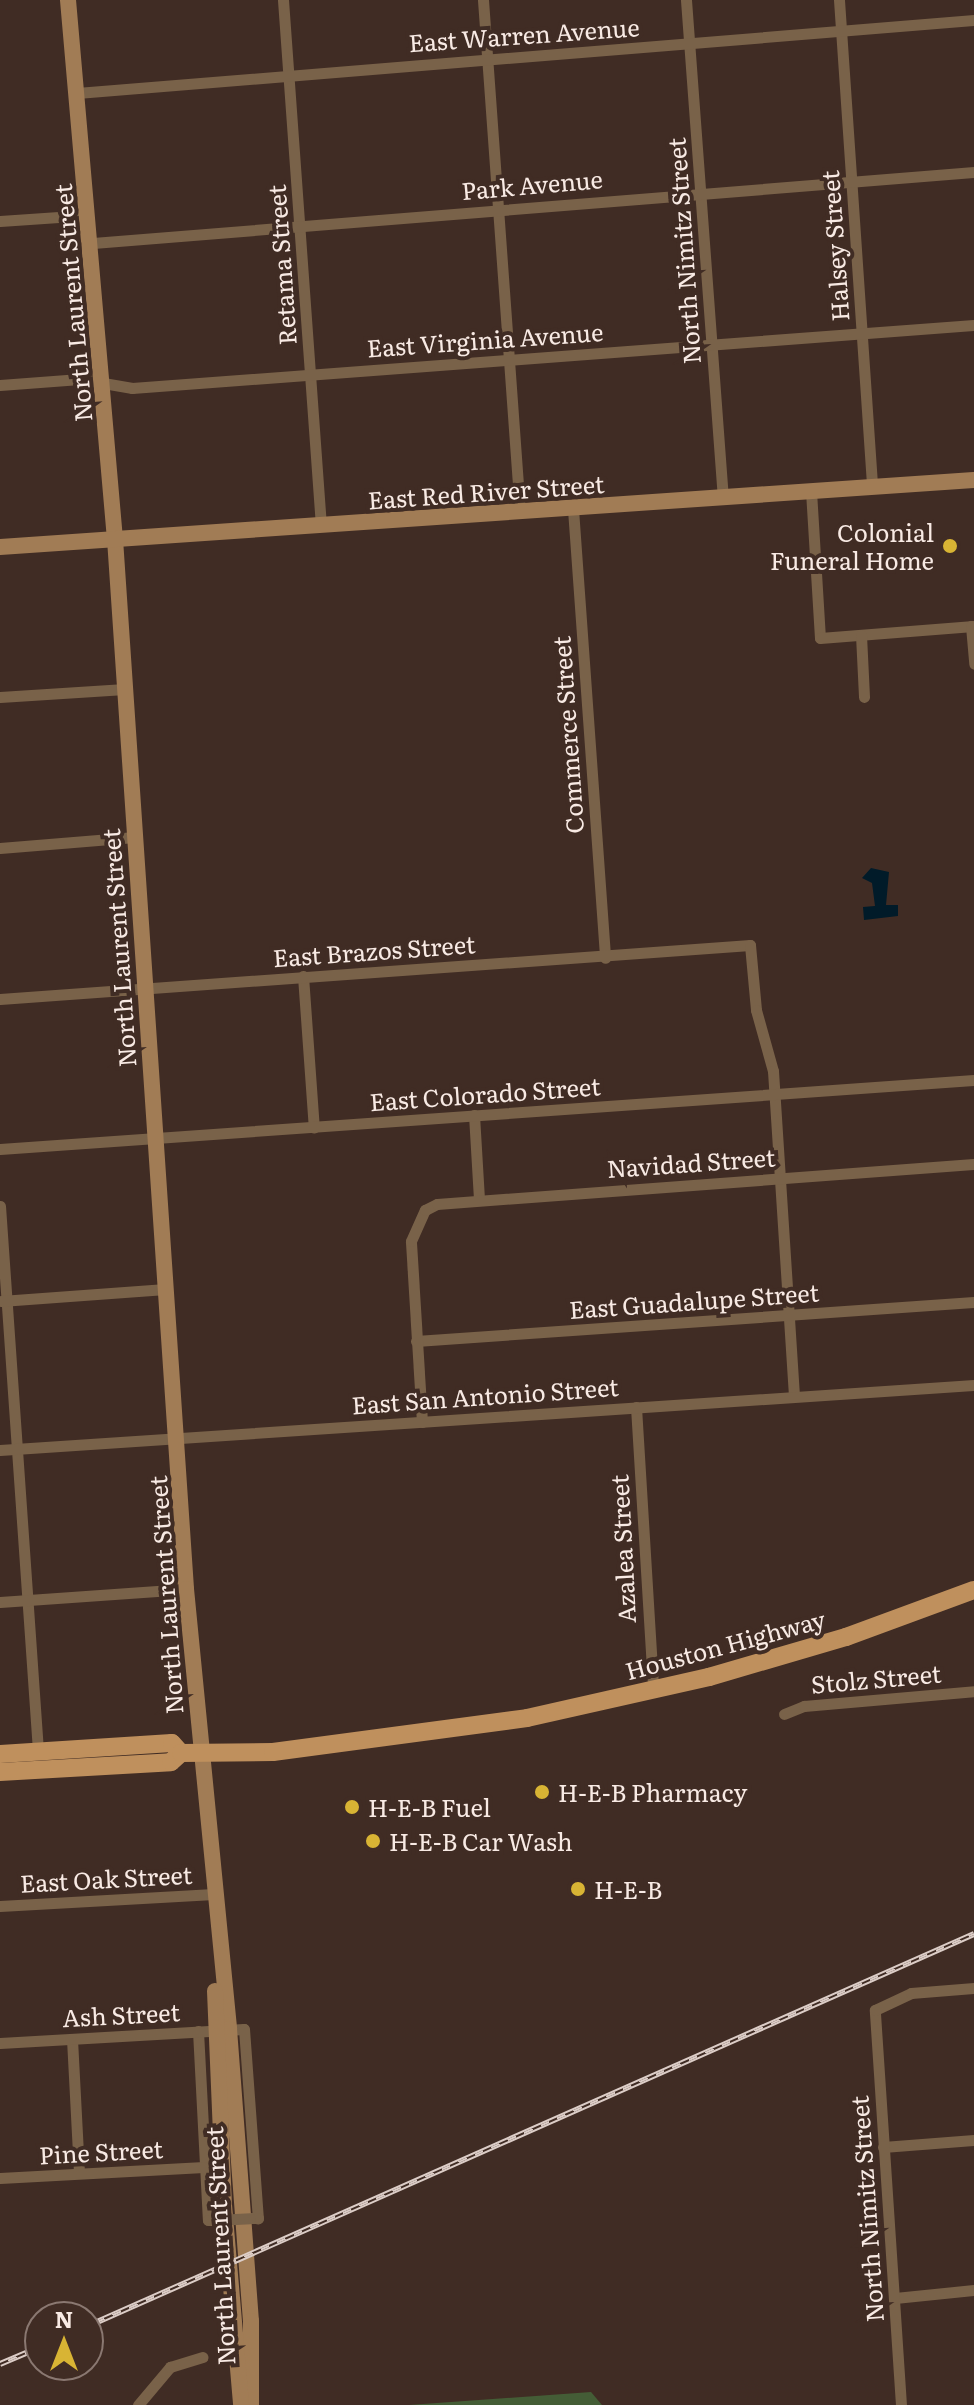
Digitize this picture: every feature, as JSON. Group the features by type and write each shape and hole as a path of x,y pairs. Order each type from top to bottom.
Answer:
{"main road":[{"name":"North Laurent Street","path":"68,0 93,243 115,539 186,1589 214,1894 230,2029 251,2321 251,2405"},
{"name":"East Red River Street","path":"0,547 974,480"},
{"name":"Houston Highway","path":"181,1753 273,1752 483,1726 709,1677 846,1637 974,1590"},
{"path":"0,1754 172,1743 181,1753 171,1762 0,1772"},
{"name":"North Laurent Street","path":"230,2029 227,2250 241,2405"}],"street":[{"name":"Retama Street","path":"283,0 321,526"},
{"path":"483,0 520,513"},
{"name":"North Nimitz Street","path":"686,0 703,192 723,499"},
{"name":"Halsey Street","path":"839,0 872,488"},
{"name":"East Warren Avenue","path":"77,93 974,20"},
{"name":"Park Avenue","path":"93,243 974,172"},
{"path":"0,221 88,215"},
{"name":"East Virginia Avenue","path":"0,385 103,380 132,388 974,325"},
{"path":"811,491 820,638 973,626 974,664"},
{"name":"Commerce Street","path":"573,509 605,958"},
{"path":"861,635 864,697"},
{"path":"0,697 125,689"},
{"path":"0,848 135,837"},
{"name":"East Brazos Street","path":"0,999 303,976 605,958 750,945 756,1010 771,1056 774,1094"},
{"path":"303,976 314,1128"},
{"name":"East Colorado Street","path":"0,1149 974,1080"},
{"path":"774,1094 794,1396"},
{"path":"474,1115 479,1198"},
{"name":"Navidad Street","path":"416,1341 411,1241 419,1221 437,1204 479,1198 974,1164"},
{"path":"0,1206 4,1301 18,1449 38,1751"},
{"path":"4,1301 166,1289"},
{"name":"East Guadalupe Street","path":"416,1341 974,1302"},
{"path":"416,1341 422,1422"},
{"name":"East San Antonio Street","path":"0,1450 974,1385"},
{"name":"Azalea Street","path":"636,1407 653,1688"},
{"path":"0,1602 186,1589"},
{"name":"Stolz Street","path":"784,1714 804,1706 974,1691"},
{"name":"East Oak Street","path":"0,1906 214,1894"},
{"name":"North Nimitz Street","path":"901,2405 875,2010 911,1993 974,1988"},
{"path":"198,2031 208,2220 258,2218 230,2029"},
{"name":"Ash Street","path":"0,2043 230,2029"},
{"path":"72,2039 79,2173"},
{"path":"883,2147 974,2140"},
{"name":"Pine Street","path":"0,2178 204,2167"},
{"path":"895,2298 974,2290"},
{"path":"138,2405 170,2367 203,2357"}],"green space":[{"path":"591,2392 602,2405 409,2405"}],"water":[{"path":"871,868 889,872 886,905 898,905 898,916 864,920 863,907 875,906 872,883 862,878"}],"railway":[{"path":"104,2319 974,1934"},
{"path":"0,2364 24,2354"}],"place":[{"name":"Colonial Funeral Home","path":"950,546"},
{"name":"H-E-B Pharmacy","path":"542,1792"},
{"name":"H-E-B Fuel","path":"352,1807"},
{"name":"H-E-B Car Wash","path":"373,1841"},
{"name":"H-E-B","path":"578,1889"}]}
